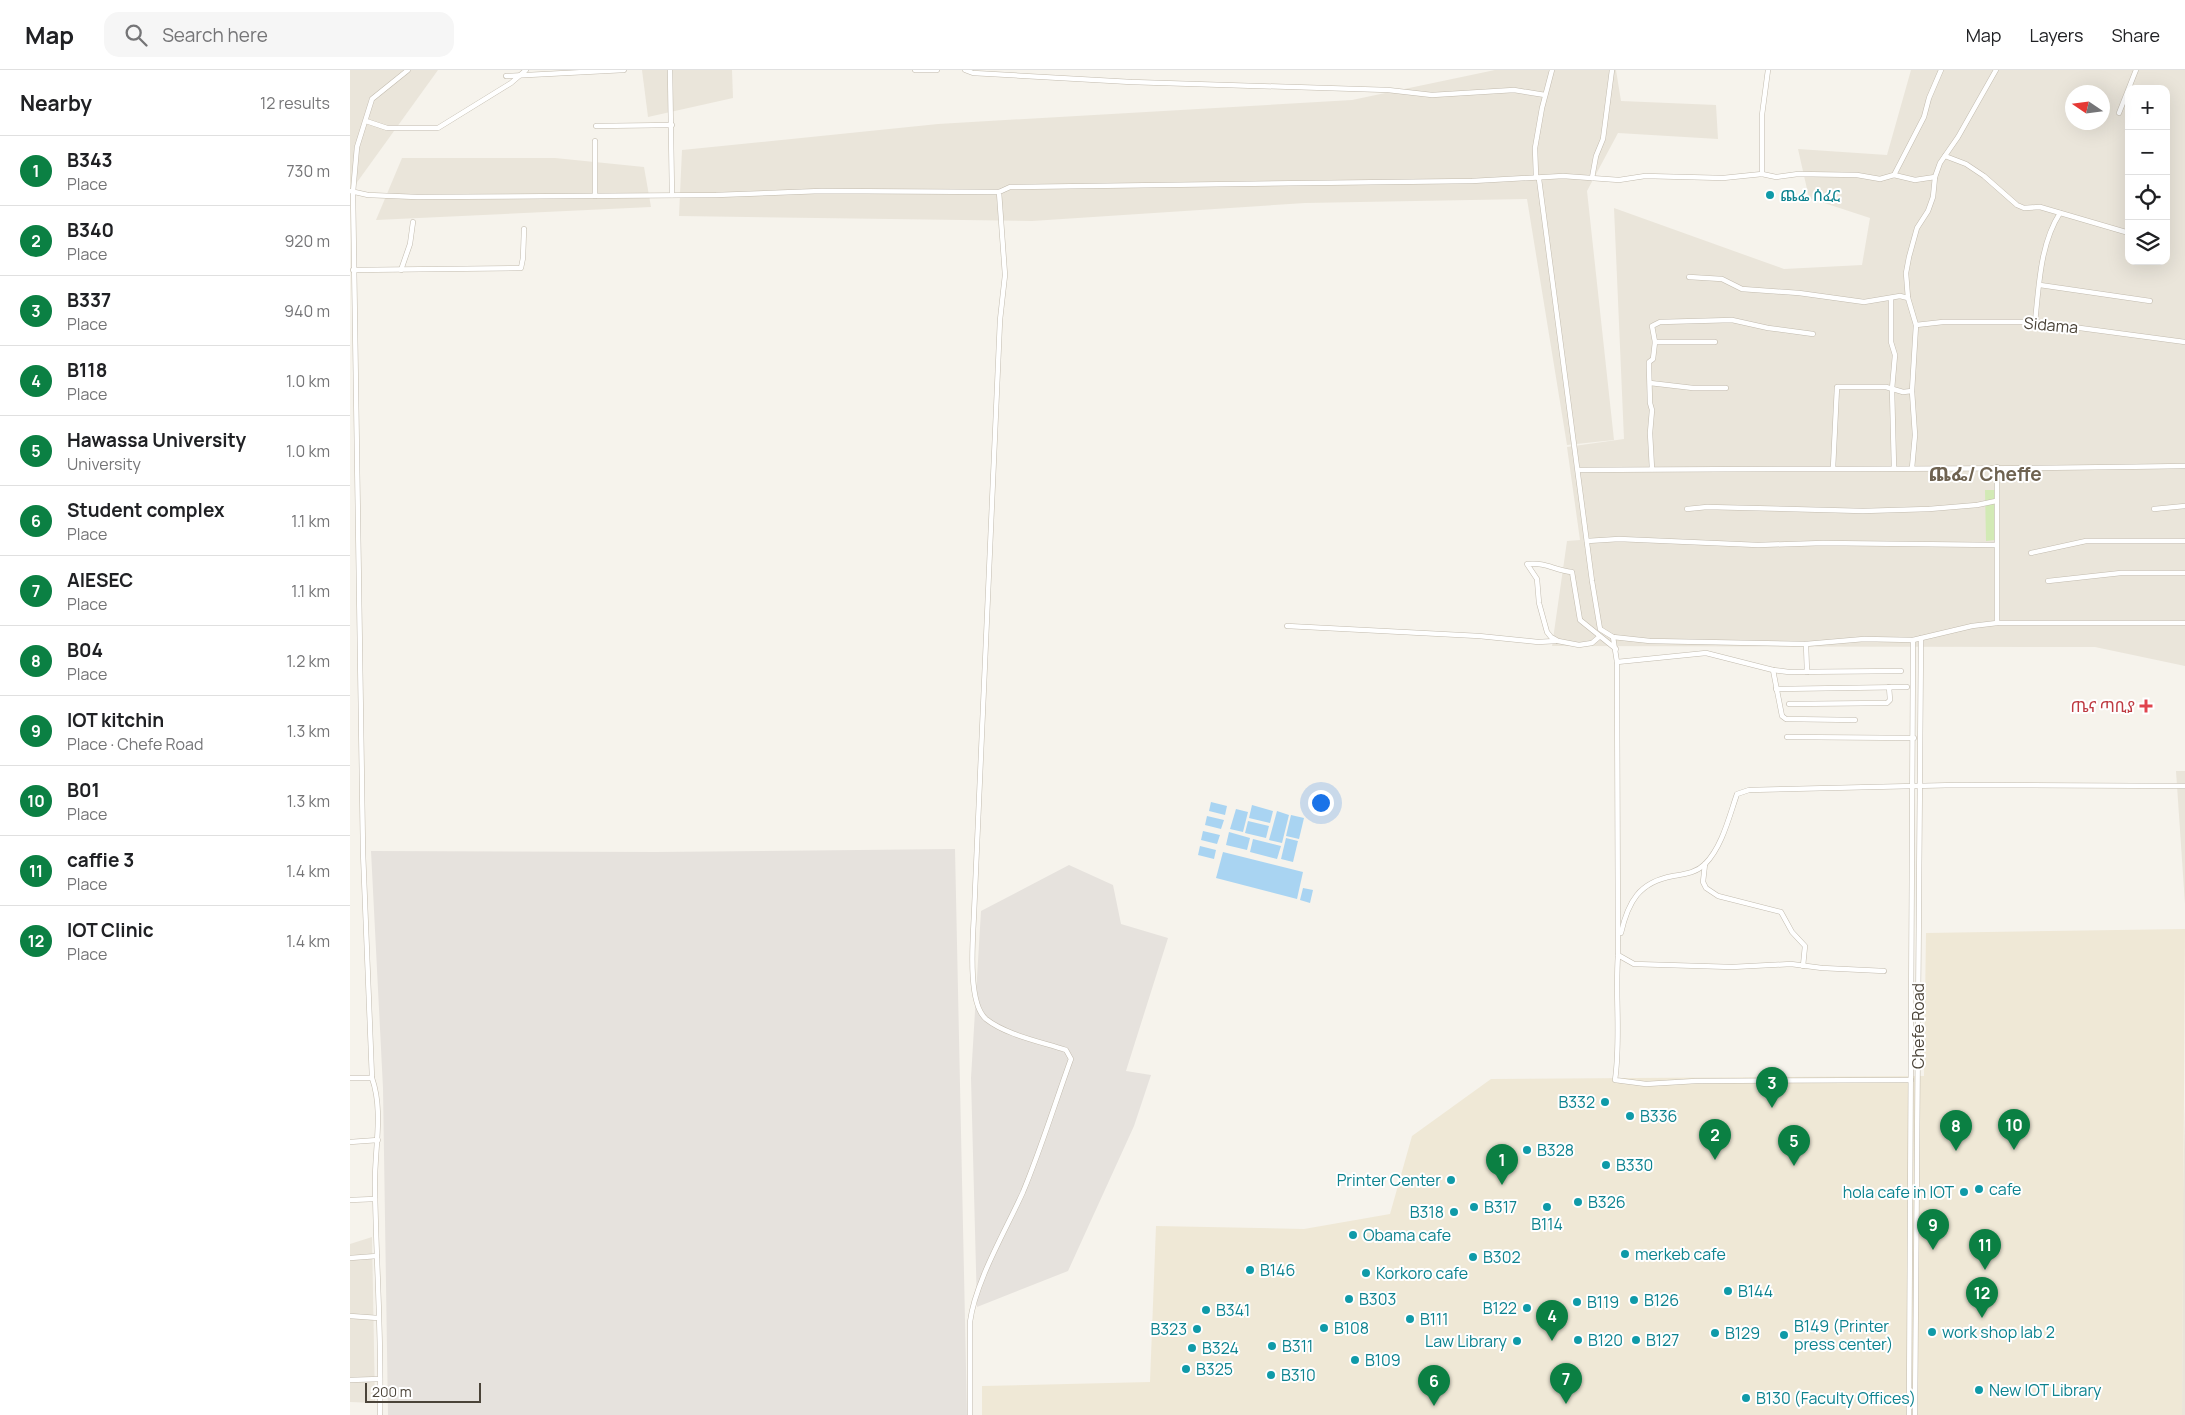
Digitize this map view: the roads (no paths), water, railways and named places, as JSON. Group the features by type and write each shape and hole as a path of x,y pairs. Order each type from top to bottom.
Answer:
{"street":[{"path":"380,1415 375,1199 378,1140 377,1099 372,1078 363,852 353,386 352,192 357,148 375,95 390,86 408,70"},
{"path":"366,121 387,128 438,128 511,83 526,70"},
{"path":"506,76 624,70"},
{"path":"670,70 672,194"},
{"path":"915,70 936,70"},
{"path":"965,70 973,73 1131,82 1304,86 1388,90 1432,95 1514,90 1545,96"},
{"path":"1552,70 1545,96 1536,148 1535,172 1539,179 1600,630 1613,637 1698,642 1806,644 1864,639 1913,640 1972,626 1997,623 2185,623"},
{"path":"1592,178 1596,156 1603,140 1612,70"},
{"path":"1762,174 1762,114 1768,70"},
{"path":"1894,175 1924,116 1929,98 1941,70"},
{"path":"1912,468 1915,435 1912,391 1916,325 1908,298 1906,273 1911,248 1916,228 1928,211 1935,186 1935,177 1945,156 1996,70"},
{"path":"2119,113 2136,70"},
{"path":"596,126 672,125"},
{"path":"595,141 595,196"},
{"path":"1945,156 1966,164 1984,176 2016,205 2024,208 2040,207 2125,232"},
{"path":"352,192 417,197 595,196 820,191 999,192 1010,187 1539,179 1563,176 1618,180 1645,176 1723,178 1762,174 1776,177 1798,174 1857,175 1880,179 1894,175 1915,180 1935,177"},
{"path":"970,1415 970,1322 972,1310 994,1254 1032,1170 1071,1059 1066,1050 1004,1029 987,1020 978,1008 974,987 972,950 1000,320 1005,275 999,192"},
{"path":"2034,322 2052,225 2060,212"},
{"path":"400,270 410,244 413,222"},
{"path":"353,270 521,268 524,229"},
{"path":"1689,277 1722,279 1742,289 1799,293 1864,302 1900,296 1908,298"},
{"path":"2040,284 2150,301"},
{"path":"1891,299 1891,342 1895,355 1892,389 1894,468"},
{"path":"1652,469 1650,433 1652,410 1650,403 1649,362 1653,359 1655,342 1652,326 1660,322 1732,320 1768,328 1813,334"},
{"name":"Sidama","path":"1916,325 1943,322 2034,322 2185,342"},
{"path":"1655,342 1715,342"},
{"path":"1650,383 1693,388 1726,388"},
{"path":"1833,468 1837,387 1852,386 1912,391"},
{"path":"1578,470 2185,466"},
{"path":"1997,467 1997,623"},
{"path":"1687,509 1707,506 1863,511 1929,509 1977,505 1996,501"},
{"path":"2154,508 2185,506"},
{"path":"1587,541 1619,540 1758,544 1996,544"},
{"path":"2032,553 2086,541 2185,541"},
{"path":"1558,641 1547,632 1539,603 1538,579 1527,564 1548,564 1556,570 1572,572 1580,620 1616,649"},
{"path":"2048,581 2121,573 2185,573"},
{"path":"1287,626 1479,636 1538,642 1558,641 1579,645 1592,642 1599,637"},
{"path":"1613,637 1617,662 1618,955 1616,992 1619,1042 1615,1080 1646,1084 1696,1081 1911,1080"},
{"name":"Chefe Road","path":"1915,1415 1921,638"},
{"name":"Chefe Road","path":"1909,1415 1913,640"},
{"path":"1806,644 1807,672"},
{"path":"1617,662 1706,653 1773,670 1807,672 1901,671"},
{"path":"1773,670 1782,716 1786,719 1855,720"},
{"path":"1789,704 1887,703 1890,700 1889,687"},
{"path":"1776,689 1907,687"},
{"path":"1787,737 1920,738"},
{"path":"1803,966 1805,946 1792,932 1781,912 1711,893 1704,882 1706,864 1729,822 1738,793 1769,789 1974,785 2185,786"},
{"path":"1618,942 1624,918 1630,904 1646,885 1658,879 1689,874 1706,864"},
{"path":"1618,955 1634,964 1732,967 1803,966 1884,971"},
{"path":"350,1078 372,1078"},
{"path":"350,1142 378,1140"},
{"path":"350,1200 375,1199"},
{"path":"350,1258 377,1256"},
{"path":"350,1316 378,1318"},
{"path":"350,1380 380,1379"}],"water":[{"path":"1211,802 1227,806 1225,815 1209,811"},
{"path":"1252,805 1273,811 1270,823 1249,818"},
{"path":"1236,809 1248,812 1243,832 1230,829"},
{"path":"1277,811 1289,815 1282,843 1269,840"},
{"path":"1291,815 1304,818 1299,839 1286,836"},
{"path":"1207,816 1224,820 1221,829 1205,825"},
{"path":"1248,821 1269,826 1266,838 1245,833"},
{"path":"1203,831 1220,835 1217,844 1201,840"},
{"path":"1229,832 1250,838 1247,850 1226,845"},
{"path":"1286,838 1298,841 1293,862 1281,859"},
{"path":"1253,839 1281,846 1277,859 1250,852"},
{"path":"1200,846 1216,850 1214,859 1198,855"},
{"path":"1223,852 1303,872 1297,899 1216,878"},
{"path":"1303,888 1313,890 1310,903 1300,900"}],"place":[{"name":"ጨፌ ሰፈር","path":"1770,195"},
{"name":"ጤና ጣቢያ","path":"2146,706"},
{"name":"B332","path":"1605,1102"},
{"name":"B337","path":"1772,1108"},
{"name":"B336","path":"1630,1116"},
{"name":"B328","path":"1527,1150"},
{"name":"B01","path":"2014,1150"},
{"name":"B04","path":"1956,1151"},
{"name":"B340","path":"1715,1160"},
{"name":"B330","path":"1606,1165"},
{"name":"Hawassa University","path":"1794,1166"},
{"name":"Printer Center","path":"1451,1180"},
{"name":"B343","path":"1502,1185"},
{"name":"cafe","path":"1979,1189"},
{"name":"hola cafe in IOT","path":"1964,1192"},
{"name":"B326","path":"1578,1202"},
{"name":"B317","path":"1474,1207"},
{"name":"B114","path":"1547,1207"},
{"name":"B318","path":"1454,1212"},
{"name":"Obama cafe","path":"1353,1235"},
{"name":"IOT kitchin","path":"1933,1250"},
{"name":"merkeb cafe","path":"1625,1254"},
{"name":"B302","path":"1473,1257"},
{"name":"B146","path":"1250,1270"},
{"name":"caffie 3","path":"1985,1270"},
{"name":"Korkoro cafe","path":"1366,1273"},
{"name":"B144","path":"1728,1291"},
{"name":"B303","path":"1349,1299"},
{"name":"B126","path":"1634,1300"},
{"name":"B119","path":"1577,1302"},
{"name":"B122","path":"1527,1308"},
{"name":"B341","path":"1206,1310"},
{"name":"IOT Clinic","path":"1982,1318"},
{"name":"B111","path":"1410,1319"},
{"name":"B108","path":"1324,1328"},
{"name":"B323","path":"1197,1329"},
{"name":"work shop lab 2","path":"1932,1332"},
{"name":"B129","path":"1715,1333"},
{"name":"B149 (Printer press center)","path":"1784,1335"},
{"name":"B120","path":"1578,1340"},
{"name":"B127","path":"1636,1340"},
{"name":"Law Library","path":"1517,1341"},
{"name":"B118","path":"1552,1341"},
{"name":"B311","path":"1272,1346"},
{"name":"B324","path":"1192,1348"},
{"name":"B109","path":"1355,1360"},
{"name":"B325","path":"1186,1369"},
{"name":"B310","path":"1271,1375"},
{"name":"New IOT Library","path":"1979,1390"},
{"name":"B130 (Faculty Offices)","path":"1746,1398"},
{"name":"AIESEC","path":"1566,1404"},
{"name":"Student complex","path":"1434,1406"}],"district":[{"name":"ጨፌ/ Cheffe","path":"1985,474"}]}
